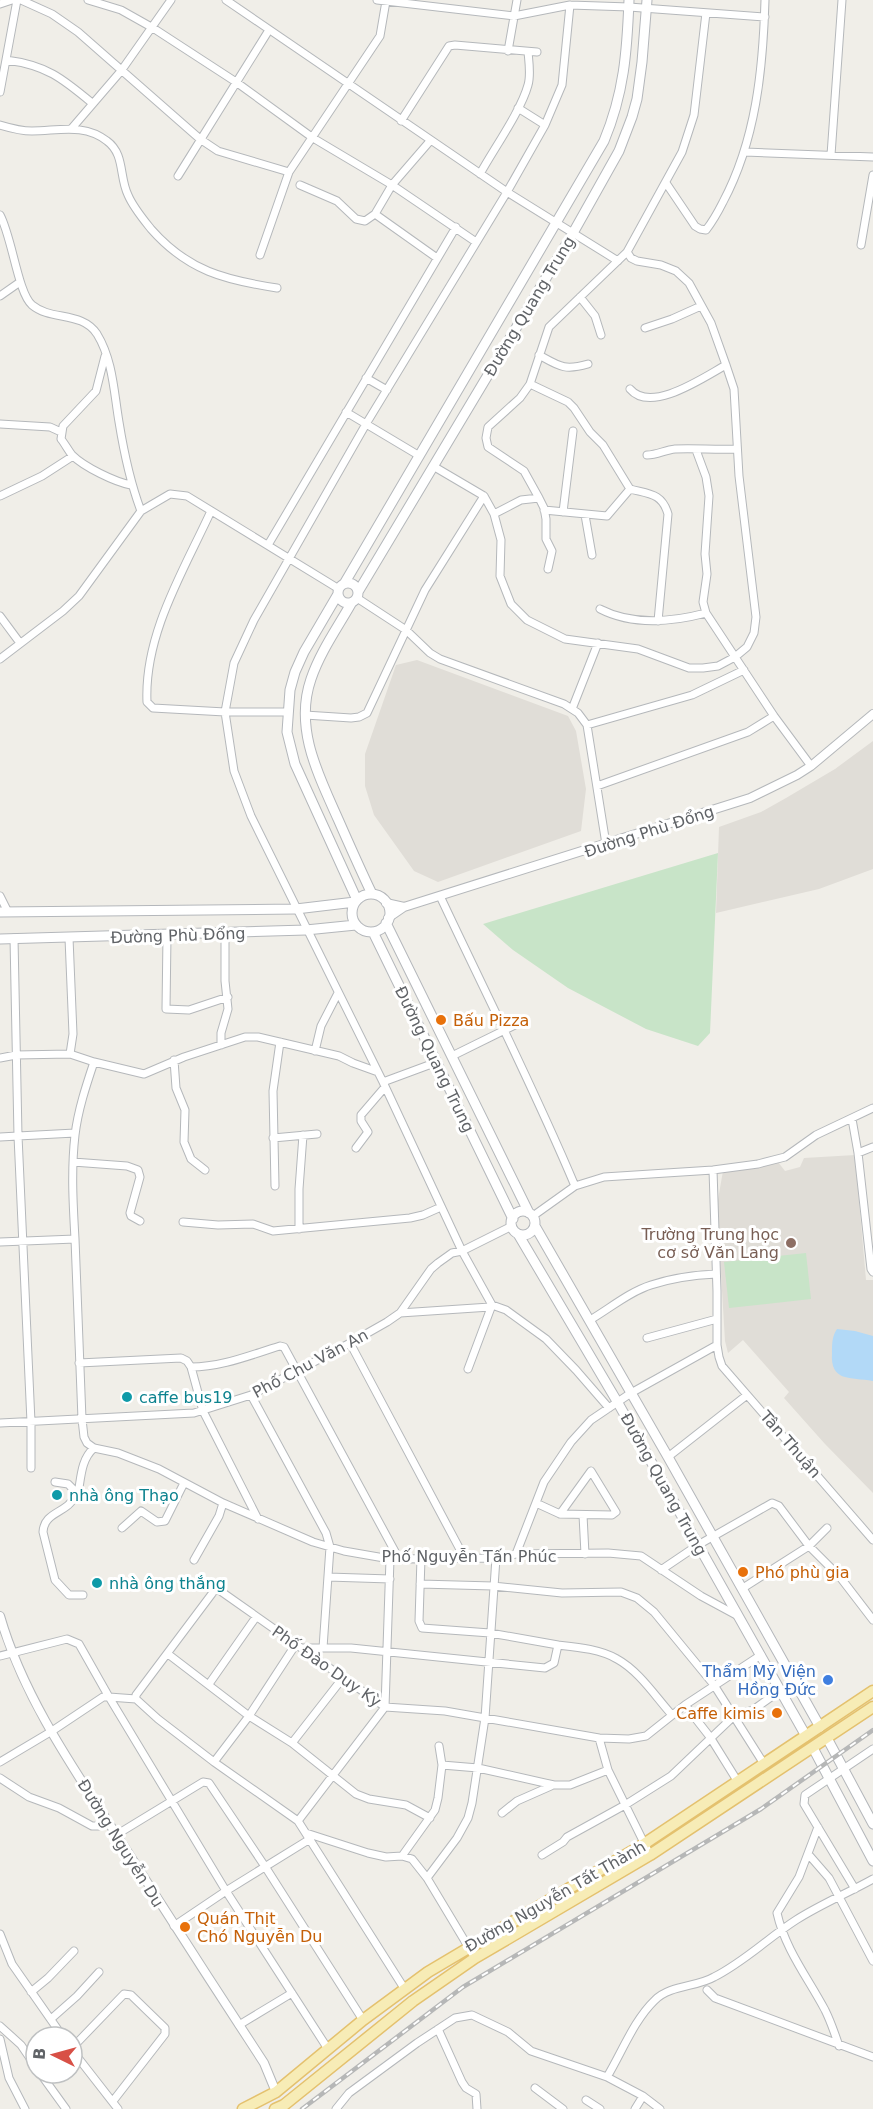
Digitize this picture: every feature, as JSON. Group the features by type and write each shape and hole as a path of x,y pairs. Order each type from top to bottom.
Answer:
{"main road":[{"name":"Đường Quang Trung","path":"356,901 289,748 287,712 295,672 340,589 600,148 616,111 625,60 629,3"},
{"name":"Đường Quang Trung","path":"372,894 311,757 307,743 305,714 311,678 356,597 611,166 632,117 640,82 647,4"},
{"path":"353,585 356,597 343,602 340,589 353,585"},
{"path":"372,894 380,897 389,910 388,920 381,929 373,932 356,925 352,914 356,901 364,895 372,894"},
{"name":"Đường Phù Đổng","path":"4,912 296,909 356,901"},
{"name":"Đường Quang Trung","path":"388,920 535,1226 820,1727"},
{"name":"Đường Phù Đổng","path":"0,939 167,936 306,930 356,925"},
{"name":"Đường Quang Trung","path":"373,932 514,1226 618,1403 806,1736"},
{"path":"531,1214 518,1213 514,1226 528,1234 535,1226"},
{"path":"772,1674 786,1665"},
{"name":"Đường Nguyễn Tất Thành","path":"243,2109 276,2092 404,1988 468,1946 644,1844 873,1691"},
{"name":"Đường Nguyễn Tất Thành","path":"281,2108 413,2001 475,1958 650,1855 873,1707"},
{"path":"826,1738 873,1824"},
{"path":"813,1748 873,1861"},
{"path":"687,1815 694,1826"},
{"path":"363,2019 374,2033"}],"street":[{"path":"0,4 12,0"},
{"path":"0,92 19,0 63,21 200,139 218,151 289,172"},
{"path":"88,0 121,10 153,28 236,82 313,138 392,185 476,242"},
{"path":"72,128 121,71 171,0"},
{"path":"225,0 430,141 618,261"},
{"path":"377,0 514,16 570,5 629,3 706,13 765,17"},
{"path":"508,51 517,0"},
{"path":"666,183 695,226 706,230 730,189 746,152 760,76 765,0"},
{"path":"831,155 842,0"},
{"path":"260,255 289,172 380,36 386,1"},
{"path":"468,1369 491,1306 462,1251 384,1084 306,930 242,796 234,771 225,712 234,663 254,620 366,424 507,192 545,125 562,85 570,5"},
{"path":"548,569 552,551 546,539 544,510 539,498 524,471 488,447 486,438 488,427 520,398 530,384 549,327 627,252 666,183 682,152 694,115 706,13"},
{"path":"178,176 269,30"},
{"path":"401,121 449,46 537,52"},
{"path":"480,174 528,86 530,77 528,52"},
{"path":"6,60 31,64 52,73 92,103"},
{"path":"518,108 545,125"},
{"path":"0,125 24,131 72,128 97,135 110,143 119,154 128,195 144,220 161,240 182,258 223,277 277,288"},
{"path":"300,185 337,201 356,219 365,221 375,214 392,185 430,141"},
{"path":"746,152 873,158"},
{"path":"861,245 873,175"},
{"path":"375,214 437,258"},
{"path":"0,215 10,239 20,282 30,304 40,310 68,316 88,324 97,334 110,363 123,448 131,485 141,511"},
{"path":"268,545 456,227"},
{"path":"433,466 484,496 494,514 501,540 501,576 511,604 527,620 565,639 638,649 689,668 718,666 747,647 754,633 756,617 737,449 734,389 711,323 689,283 676,271 661,265 637,261 627,252"},
{"path":"0,296 20,282"},
{"path":"580,297 595,316 601,335"},
{"path":"645,328 701,306"},
{"path":"539,355 572,369 588,364"},
{"path":"105,356 96,391 63,426 61,439 73,456 109,478 131,485"},
{"path":"630,389 641,398 671,394 726,365"},
{"path":"366,378 387,390"},
{"path":"530,384 568,402 590,432 603,445 630,489 660,497 665,505 668,513 658,621"},
{"path":"346,412 418,455"},
{"path":"0,424 50,427 61,432"},
{"path":"562,513 573,431"},
{"path":"647,455 657,455 671,450 737,449"},
{"path":"696,450 706,477 709,496 705,554 707,574 703,603 706,613 774,716 811,765"},
{"path":"0,496 42,476 73,456"},
{"path":"544,510 608,516 630,489"},
{"path":"0,659 79,596 141,511 164,497 176,493 187,496 340,589"},
{"path":"305,714 351,718 367,713 425,590 484,496"},
{"path":"494,514 522,500 539,498"},
{"path":"211,511 170,601 151,651 147,702 153,708 225,712 287,712"},
{"path":"585,515 592,555"},
{"path":"356,597 406,630 430,653 440,659 564,704 578,713 586,725 606,844"},
{"path":"600,609 611,614 658,621 684,619 706,613"},
{"path":"0,616 20,643"},
{"path":"572,709 598,643"},
{"path":"586,725 692,695 744,670"},
{"name":"Đường Phù Đổng","path":"388,920 404,907 750,798 797,775 873,714"},
{"path":"597,786 748,732 774,716"},
{"path":"0,896 4,912"},
{"path":"440,896 548,1121 575,1186"},
{"name":"Đường Phù Đổng","path":"386,903 404,907"},
{"path":"221,1045 221,1033 228,1009 225,981 225,933"},
{"path":"167,936 166,1009 189,1010 228,997"},
{"path":"14,938 18,1136 31,1468"},
{"path":"69,938 73,1034 70,1054"},
{"path":"315,1051 321,1026 338,993"},
{"path":"452,1056 519,1023"},
{"path":"0,1058 16,1055 70,1054 144,1074 174,1060 245,1037 258,1036 339,1056 378,1072"},
{"path":"275,1186 273,1091 280,1042"},
{"path":"174,1060 176,1088 185,1110 184,1142 191,1159 205,1170"},
{"path":"83,1595 69,1595 55,1580 43,1527 48,1518 70,1504 78,1494 84,1461 94,1448 87,1443 84,1437 82,1419 73,1162 75,1133 82,1098 94,1062"},
{"path":"356,1148 368,1132 361,1122 361,1115 384,1084 437,1062"},
{"path":"531,1214 575,1186 604,1177 713,1170 758,1164 785,1157 816,1135 873,1108"},
{"path":"852,1119 873,1272"},
{"path":"0,1137 75,1133"},
{"path":"273,1138 317,1134"},
{"path":"299,1229 303,1135"},
{"path":"858,1153 873,1147"},
{"path":"73,1162 127,1166 138,1170 140,1177 130,1213 140,1221"},
{"path":"516,1554 544,1482 571,1442 591,1420 631,1393 717,1345 713,1170"},
{"path":"183,1222 218,1225 253,1224 273,1231 410,1218 441,1207"},
{"name":"Phố Chu Văn An","path":"0,1423 158,1416 203,1411 251,1395 350,1343 400,1312 431,1269 452,1253 462,1251 514,1226"},
{"path":"0,1242 75,1239"},
{"path":"590,1320 629,1295 650,1285 692,1275 716,1274"},
{"path":"400,1312 491,1306 506,1310 546,1338 609,1408"},
{"path":"647,1338 717,1319"},
{"path":"350,1343 464,1557"},
{"name":"Tân Thuận","path":"717,1345 718,1357 722,1366 873,1540"},
{"path":"191,1367 222,1365 282,1346 399,1559"},
{"path":"79,1363 181,1358 187,1361 191,1367 203,1411 258,1519"},
{"path":"251,1395 326,1533 330,1547 323,1648"},
{"path":"668,1457 747,1395"},
{"name":"Phố Nguyễn Tấn Phúc","path":"94,1448 118,1453 149,1465 258,1519 330,1547 390,1559 496,1558 516,1554 608,1553 641,1556 738,1616"},
{"path":"536,1503 560,1514 612,1515 616,1512 591,1471 560,1514"},
{"path":"55,1482 68,1484 78,1494"},
{"path":"122,1528 141,1511 157,1522 165,1521 184,1483"},
{"path":"194,1560 224,1503"},
{"path":"661,1570 698,1545 772,1503 779,1506 809,1546 840,1577 873,1620"},
{"path":"583,1515 585,1554"},
{"path":"742,1588 809,1546 827,1528"},
{"path":"421,1558 419,1621 422,1628 490,1633 576,1647 615,1658 645,1683 672,1715"},
{"path":"427,1878 457,1838 468,1818 485,1718 496,1558"},
{"path":"298,1821 385,1707 390,1559"},
{"path":"328,1577 390,1578"},
{"path":"420,1584 493,1586 562,1593 621,1592 637,1598 654,1612 714,1685 764,1764"},
{"name":"Phố Đào Duy Kỳ","path":"136,1699 136,1695 217,1589 385,1707 446,1711 599,1738 629,1739 646,1736 685,1705 761,1655"},
{"name":"Đường Nguyễn Du","path":"0,1616 12,1652 52,1731 174,1926 264,2063 276,2092"},
{"path":"209,1684 256,1617"},
{"path":"0,1656 68,1639 79,1644 226,1891 328,2049"},
{"path":"214,1762 299,1646 351,1648 545,1668 554,1663 558,1645"},
{"path":"168,1654 249,1716 292,1743 356,1794 369,1799 406,1805 430,1818"},
{"path":"292,1743 342,1678"},
{"path":"542,1855 567,1837 625,1806 671,1776 734,1716 753,1710 781,1690"},
{"path":"0,1762 103,1697 136,1699 214,1762 298,1821 404,1988"},
{"path":"685,1705 710,1737 738,1782"},
{"path":"599,1738 608,1770 650,1855"},
{"path":"402,1856 430,1818 438,1798 442,1765 440,1746"},
{"path":"855,1889 804,1804 805,1795 873,1749"},
{"path":"442,1765 478,1768 554,1785 570,1785 608,1770"},
{"path":"0,1778 29,1797 58,1808 92,1826 108,1822"},
{"path":"116,1834 203,1782 209,1783 363,2019"},
{"path":"502,1813 517,1801 554,1785"},
{"path":"818,1827 799,1877 777,1913 782,1930 797,1962 826,2012 839,2046"},
{"path":"174,1926 226,1891 266,1868 308,1836"},
{"path":"308,1836 386,1857 402,1856 412,1859 427,1878 475,1958"},
{"path":"809,1855 829,1878 873,1961"},
{"path":"607,2077 656,1998 678,1988 703,1983 713,1978 734,1966 800,1917 873,1879"},
{"path":"0,1934 12,1964 55,2025"},
{"path":"31,1992 74,1951"},
{"path":"51,2019 78,1996 99,1972"},
{"path":"707,1990 715,1998 873,2057"},
{"path":"239,2025 292,1993"},
{"path":"84,2036 124,1994 131,1995 165,2028 165,2034 112,2102"},
{"path":"336,2109 350,2093 438,2029 455,2018 468,2015 475,2015 508,2032 531,2050 607,2077 643,2096 660,2109"},
{"path":"0,2026 24,2049"},
{"path":"438,2029 462,2082 466,2088 476,2094 477,2109"},
{"path":"0,2038 9,2078 25,2109"},
{"path":"84,2065 118,2109"},
{"path":"49,2085 66,2109"},
{"path":"535,2088 563,2109"},
{"path":"635,2109 643,2096"},
{"path":"586,2100 600,2109"}],"shaded area":[{"path":"417,660 568,716 576,731 586,789 581,831 438,882 414,871 374,815 365,786 365,754 396,665"},
{"path":"873,741 873,869 819,889 716,913 719,827 761,812 835,769"},
{"path":"855,1155 866,1280 873,1280 873,1493 784,1398 789,1392 743,1340 728,1353 725,1341 717,1205 723,1171 778,1162 785,1171 800,1167 804,1158"}],"green space":[{"path":"718,853 710,1033 698,1046 646,1029 568,988 513,950 483,924"},
{"path":"806,1253 811,1299 729,1308 724,1262"}],"water":[{"path":"837,1329 873,1336 873,1381 849,1378 838,1374 834,1369 832,1343"}],"railway":[{"path":"302,2109 463,1987 761,1809 873,1730"}],"place":[{"name":"Bấu Pizza","path":"441,1020"},
{"name":"Trường Trung học cơ sở Văn Lang","path":"791,1243"},
{"name":"caffe bus19","path":"127,1397"},
{"name":"nhà ông Thạo","path":"57,1495"},
{"name":"Phó phù gia","path":"743,1572"},
{"name":"nhà ông thắng","path":"97,1583"},
{"name":"Thẩm Mỹ Viện Hồng Đức","path":"828,1680"},
{"name":"Caffe kimis","path":"777,1713"},
{"name":"Quán Thịt Chó Nguyễn Du","path":"185,1927"}]}
